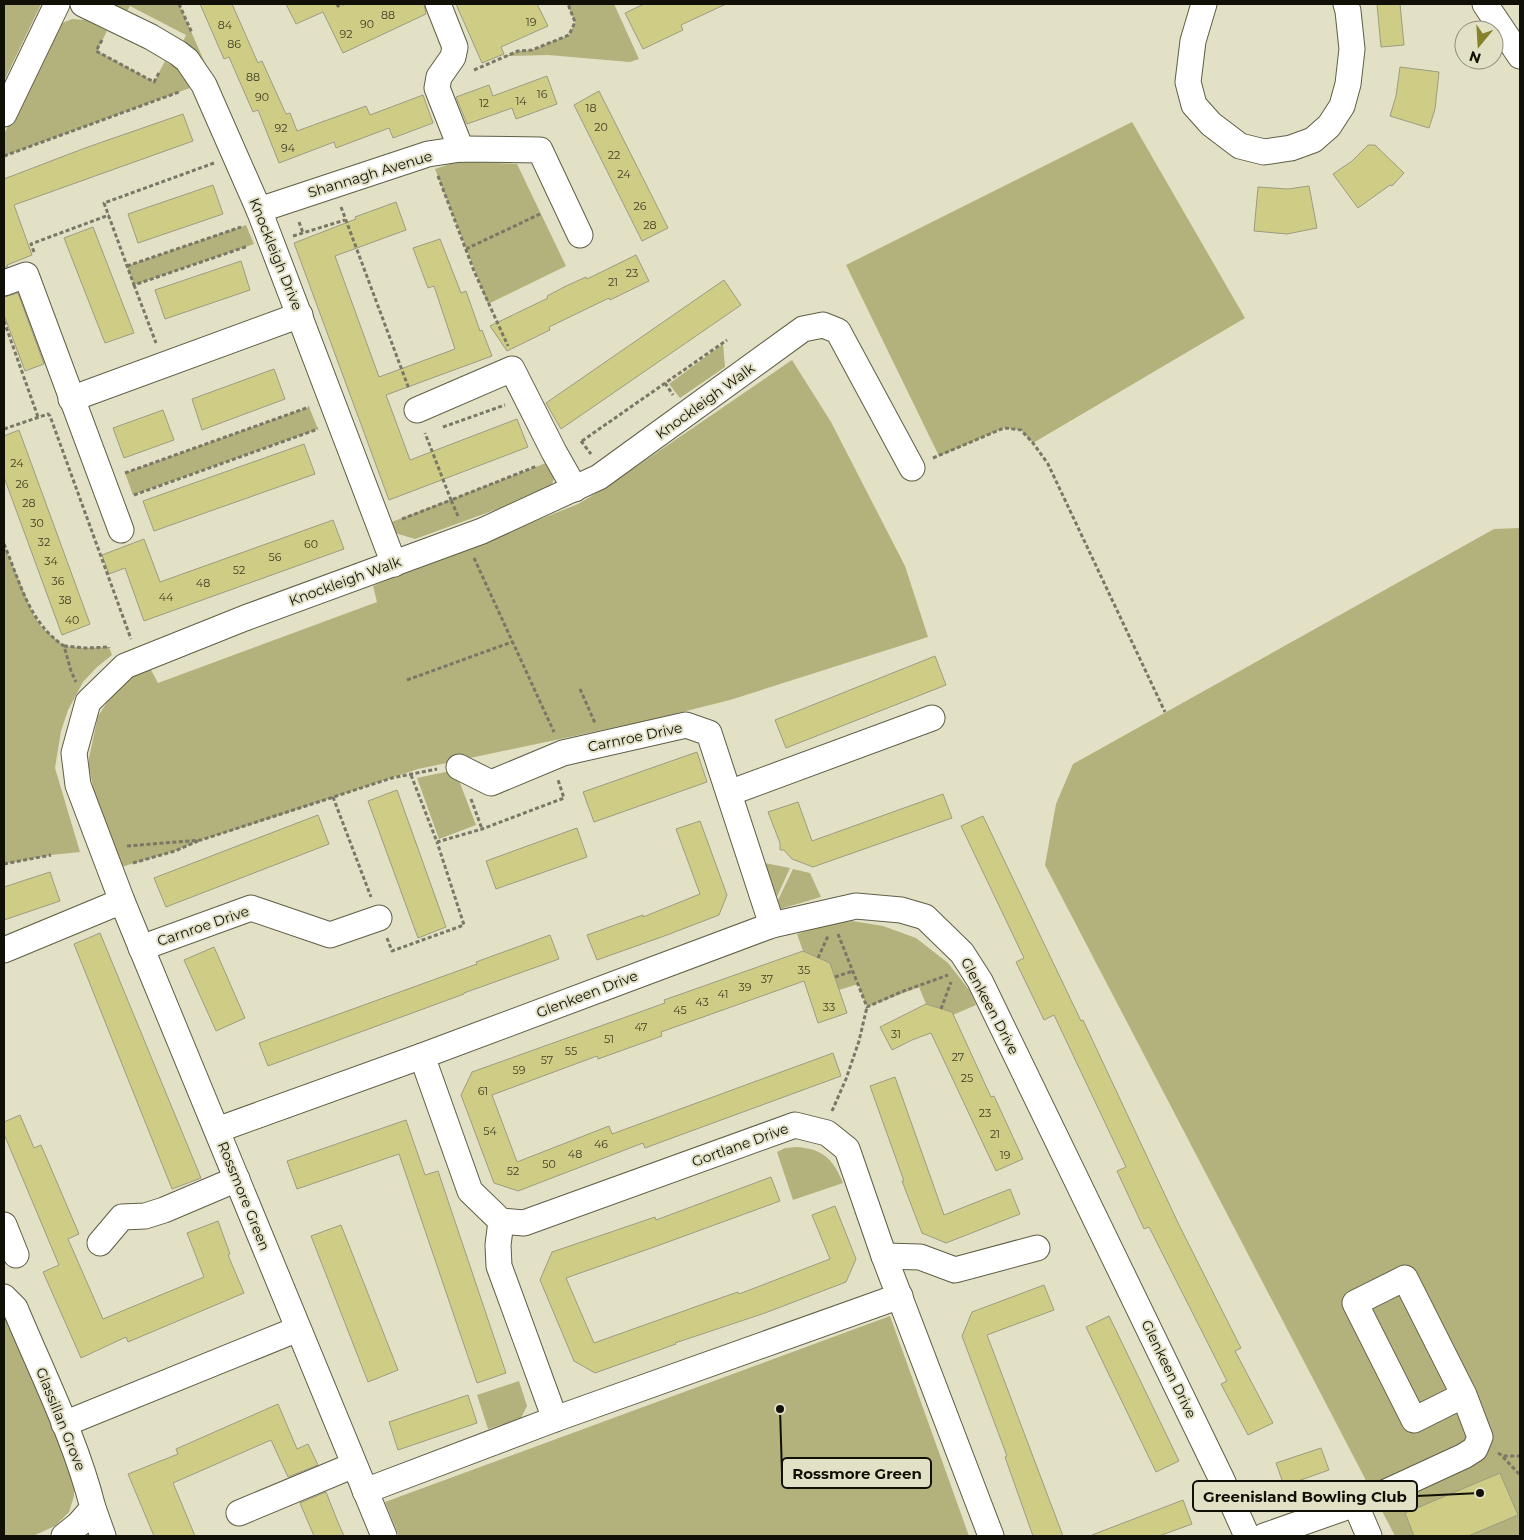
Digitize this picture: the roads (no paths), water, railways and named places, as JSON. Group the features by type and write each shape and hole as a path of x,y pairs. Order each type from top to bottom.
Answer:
{"street":[{"path":"4,114 57,4"},
{"name":"Knockleigh Drive","path":"83,4 151,37 178,53 186,60 204,85 253,218 300,315 394,564"},
{"path":"438,4 455,47 453,57 439,77 437,88 461,149"},
{"path":"1204,4 1193,41 1188,82 1194,105 1211,124 1240,146 1264,152 1291,148 1313,140 1328,126 1342,106 1348,84 1352,48 1346,4"},
{"path":"1485,4 1520,56"},
{"name":"Shannagh Avenue","path":"253,218 404,161 428,154 461,149 540,150 580,235"},
{"path":"4,283 26,275 121,530"},
{"path":"72,399 300,315"},
{"name":"Knockleigh Walk","path":"122,901 78,785 74,752 88,702 125,666 245,618 394,564 463,530 482,531 600,477 803,330 823,325 838,331 912,468"},
{"path":"417,410 512,369 554,452 575,488"},
{"path":"729,793 932,718"},
{"name":"Carnroe Drive","path":"459,767 491,783 560,764 604,744 686,725 708,734 772,925"},
{"path":"4,950 122,901"},
{"name":"Rossmore Green","path":"122,901 384,1536"},
{"name":"Glenkeen Drive","path":"217,1130 422,1056 772,925 856,906 901,910 925,916 962,953 980,981 1222,1480 1247,1536"},
{"name":"Carnroe Drive","path":"141,948 251,908 330,935 380,918"},
{"path":"422,1056 470,1191 502,1220 498,1245 499,1266 554,1419"},
{"name":"Gortlane Drive","path":"502,1220 524,1223 795,1125 827,1133 847,1149 884,1256 991,1536"},
{"path":"100,1243 122,1217 145,1216 164,1210 237,1180"},
{"path":"4,1224 16,1255"},
{"path":"884,1256 920,1257 954,1270 1037,1248"},
{"path":"1264,1536 1365,1500 1464,1456 1475,1448 1480,1437 1464,1395 1405,1278 1355,1303 1414,1420 1464,1395"},
{"path":"365,1491 554,1419 900,1296"},
{"name":"Glassillan Grove","path":"4,1297 14,1308 64,1424 86,1481 103,1536"},
{"path":"64,1424 298,1329"},
{"path":"239,1513 354,1465"},
{"path":"1365,1500 1369,1536"},
{"path":"64,1536 93,1508"}],"place":[{"name":"Rossmore Green","path":"780,1409"},
{"name":"Greenisland Bowling Club","path":"1480,1493"}]}
